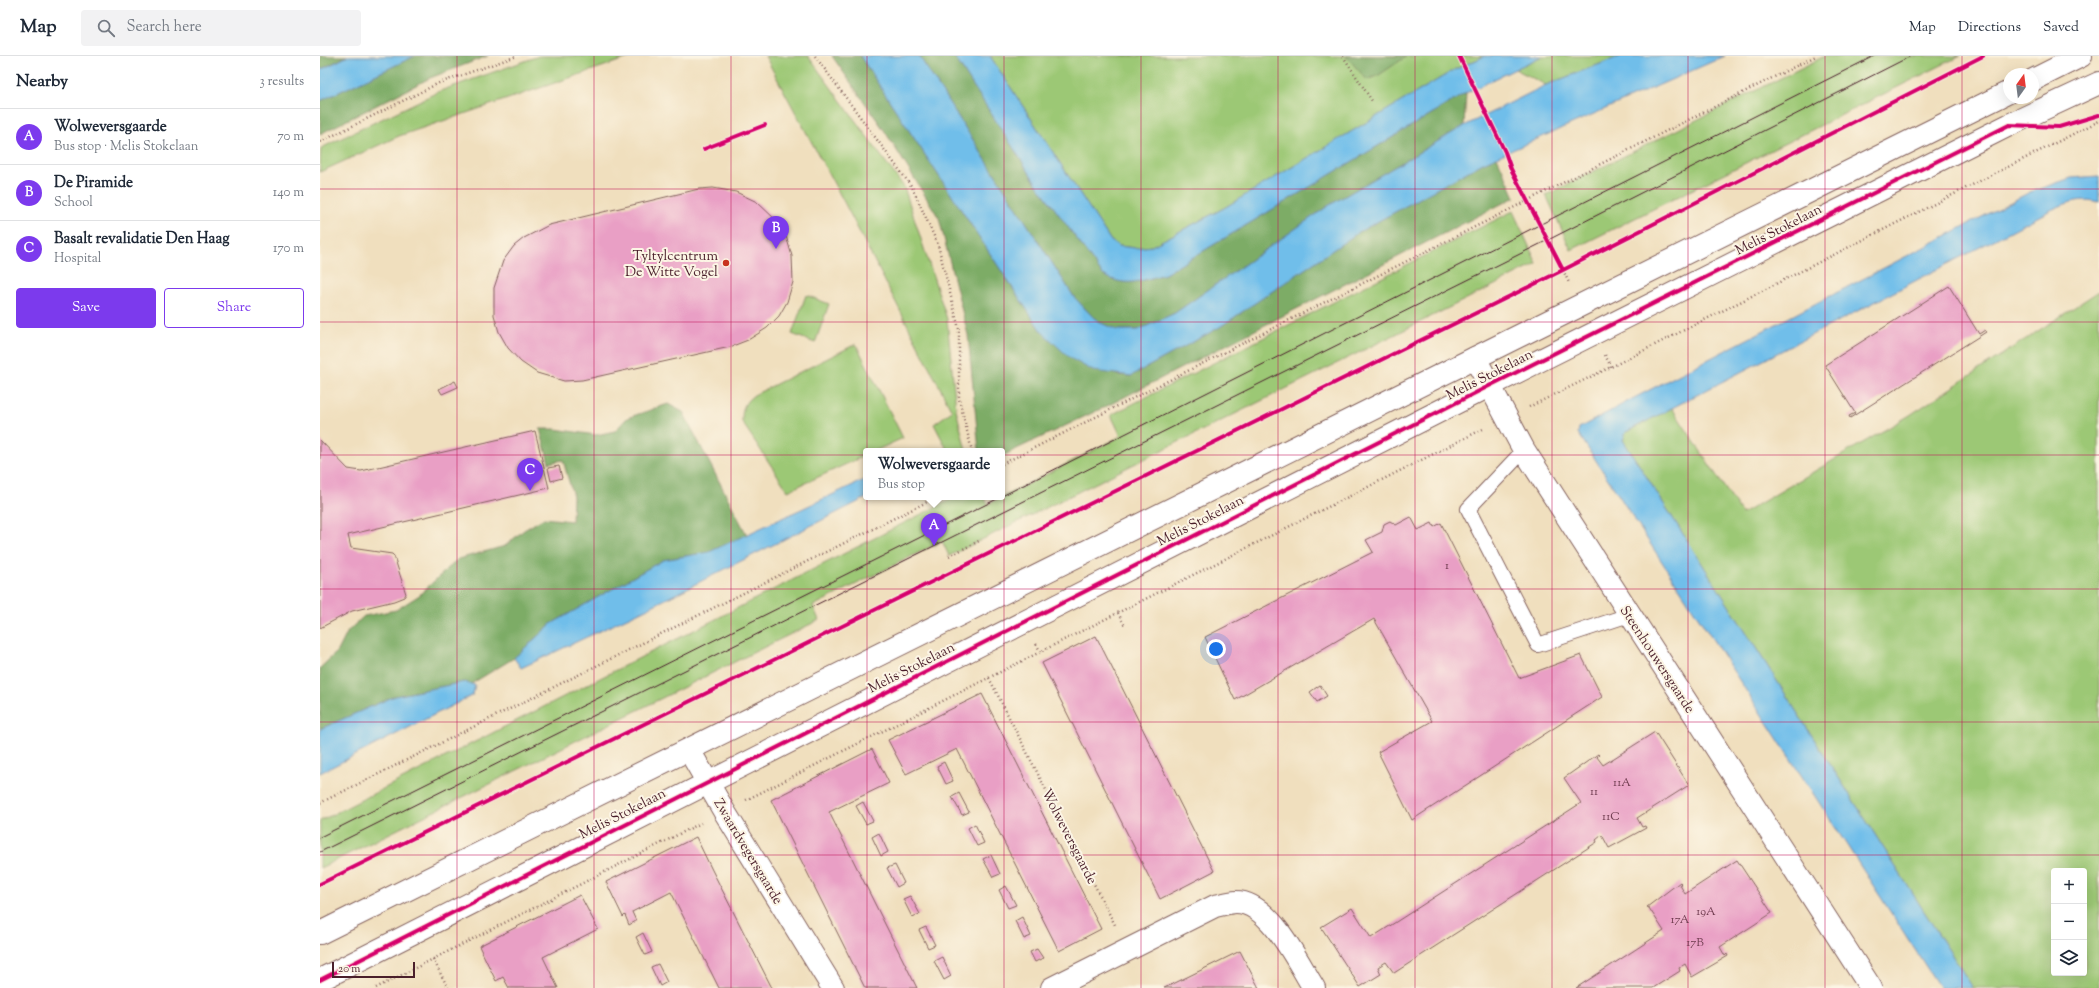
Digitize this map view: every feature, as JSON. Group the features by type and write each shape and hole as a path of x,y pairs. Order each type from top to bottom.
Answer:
{"street":[{"path":"2039,77 2081,56"},
{"name":"Melis Stokelaan","path":"320,980 1489,386 2009,125 2099,83"},
{"name":"Melis Stokelaan","path":"320,934 2003,95"},
{"name":"Steenhouwersgaarde","path":"1475,358 1524,450 1871,988"},
{"name":"Zwaardvegersgaarde","path":"690,750 724,811 833,988"},
{"path":"1052,988 1215,906 1237,902 1255,908 1271,921 1314,988"}],"lane":[{"path":"1524,450 1468,509 1538,645 1630,615"}],"path":[{"path":"320,142 439,83 517,56"},
{"path":"815,56 912,187 938,245 959,329 959,399 971,448"},
{"path":"1343,56 1372,101"},
{"path":"1005,462 1816,56"},
{"path":"2092,117 2099,115"},
{"path":"376,988 724,811 1506,418 1611,368 2099,121"},
{"path":"1524,194 1530,205"},
{"path":"1560,265 1562,270"},
{"path":"1556,274 1570,266"},
{"path":"320,803 931,500"},
{"path":"950,556 981,540"},
{"path":"1118,613 1125,626"},
{"path":"433,959 448,988"}],"green space":[{"path":"320,56 347,56 320,70"},
{"path":"415,56 488,56 430,78 320,134 320,101"},
{"path":"539,56 634,56 399,136 320,172 321,148 440,91"},
{"path":"765,56 808,56 904,187 947,319 956,409 965,448 946,448 934,424 952,411 845,204"},
{"path":"832,56 860,56 1041,331 1117,375 1131,376 1220,327 1359,232 1483,163 1497,157 1515,197 1109,405 1005,455 1005,448 979,448 968,335 939,218 884,130"},
{"path":"919,56 954,56 1036,183 1103,275 1119,281 1141,281 1165,274 1466,93 1464,126 1328,206 1175,313 1138,330 1117,330 1101,323 1093,317 1074,297"},
{"path":"990,56 1485,56 1454,70 1224,208 1152,246 1135,248 1119,246 1111,241"},
{"path":"1346,56 1407,56 1379,75 1367,80"},
{"path":"1542,56 1621,56 1546,85 1515,69"},
{"path":"1825,56 1960,56 1571,250 1546,195"},
{"path":"1513,211 1537,264 949,556 942,541 813,606 819,620 320,868 320,821 949,500 986,500 988,504 996,500 1005,500 1005,495 1121,436 1111,415"},
{"path":"2099,291 2099,988 1973,988 1623,440 1626,432 1672,408 1742,514 1910,415"},
{"path":"806,295 829,304 815,343 792,334"},
{"path":"856,344 903,438 881,448 863,448 863,456 788,491 742,422 744,407 747,401 754,395"},
{"path":"668,404 683,412 747,535 709,552 663,560 551,624 514,658 471,684 464,682 395,696 320,729 320,668 338,651 348,631 364,616 396,610 418,596 458,559 505,546 524,530 544,518 572,521 573,496 563,460 549,463 540,429 555,429 596,435 615,431 627,418"}],"water":[{"path":"348,56 415,56 320,101 320,70"},
{"path":"860,56 919,56 1074,297 1093,317 1101,323 1117,330 1138,330 1175,313 1328,206 1464,126 1546,85 1621,56 1725,56 1483,163 1359,232 1220,327 1131,376 1093,371 1070,358 1041,331"},
{"path":"954,56 990,56 1111,241 1119,246 1135,248 1152,246 1224,208 1454,70 1485,56 1542,56 1466,93 1165,274 1141,281 1127,282 1112,279 1103,275 1036,183"},
{"path":"2099,176 2099,202 2086,200 2073,202 2049,211 1626,432 1623,440 1973,988 1940,988 1578,433 1579,428 1634,398 2030,192 2071,178"},
{"path":"863,480 863,500 642,611 521,668 514,658 551,624 663,560 709,552"},
{"path":"464,682 475,685 473,695 320,773 320,729 395,696"}],"building":[{"path":"713,188 736,192 757,202 776,220 786,236 792,256 793,282 787,302 779,316 767,328 748,340 730,347 582,380 564,381 537,373 521,362 508,348 499,332 494,315 494,288 503,261 514,246 524,238 549,225 699,189"},
{"path":"1949,286 1979,334 1985,330 1986,332 1850,418 1849,416 1855,413 1825,365"},
{"path":"455,381 458,387 442,394 439,389"},
{"path":"535,431 549,488 348,535 351,548 392,554 394,556 406,594 404,597 394,601 352,611 320,628 320,440 348,469 361,471"},
{"path":"559,466 562,478 551,481 548,468"},
{"path":"1411,517 1418,530 1432,523 1434,527 1441,523 1519,678 1581,655 1602,697 1412,820 1378,752 1432,721 1374,619 1235,700 1205,637 1373,552 1366,540 1382,532 1384,524 1390,521 1396,525"},
{"path":"1096,636 1214,871 1160,899 1042,663"},
{"path":"1320,685 1327,696 1317,702 1310,692"},
{"path":"982,694 1101,929 1059,951 957,749 906,774 888,740"},
{"path":"1655,732 1689,785 1637,818 1642,827 1645,826 1646,828 1609,848 1602,835 1596,840 1597,842 1394,973 1386,962 1378,967 1381,974 1360,987 1321,927 1352,908 1371,938 1581,803 1564,778 1598,754 1599,755 1597,757 1603,765"},
{"path":"872,749 889,783 829,812 917,988 865,988 771,800"},
{"path":"944,762 953,781 946,784 937,766"},
{"path":"959,793 969,812 962,815 952,797"},
{"path":"863,802 873,821 866,824 856,806"},
{"path":"975,824 984,843 977,846 968,828"},
{"path":"879,833 888,852 881,856 872,837"},
{"path":"696,837 772,988 719,988 671,892 632,912 636,921 629,925 625,915 623,917 606,882"},
{"path":"991,855 1000,874 993,877 983,859"},
{"path":"1737,860 1772,913 1720,947 1725,956 1727,954 1728,956 1692,977 1685,964 1679,968 1680,971 1653,988 1576,988 1664,931 1647,907 1680,882 1685,894"},
{"path":"895,865 904,883 897,887 887,868"},
{"path":"1006,886 1016,905 1008,908 999,890"},
{"path":"580,895 598,929 543,957 558,988 509,988 503,977 496,981 479,946"},
{"path":"910,896 920,914 912,917 903,899"},
{"path":"1022,917 1031,936 1024,939 1015,921"},
{"path":"926,927 935,945 928,948 919,930"},
{"path":"643,933 652,952 645,955 636,937"},
{"path":"1037,949 1043,958 1035,962 1030,952"},
{"path":"1240,951 1259,988 1164,988 1175,983"},
{"path":"942,957 951,976 944,980 934,961"},
{"path":"658,964 667,982 660,986 651,967"}],"tram line":[{"path":"1005,494 1874,56"},
{"path":"320,852 1548,240 1911,56"},
{"path":"320,837 995,500"}],"cycle path":[{"path":"1459,56 1505,152 1511,169 1563,270"},
{"path":"320,884 1563,270 1983,56"},
{"path":"320,980 1489,386 2009,125 2059,127 2099,115"},
{"path":"704,149 765,125"}],"place":[{"name":"De Piramide","path":"776,249"},
{"name":"Tyltylcentrum De Witte Vogel","path":"726,263"},
{"name":"Basalt revalidatie Den Haag","path":"530,491"},
{"name":"Wolweversgaarde","path":"934,546"}]}
